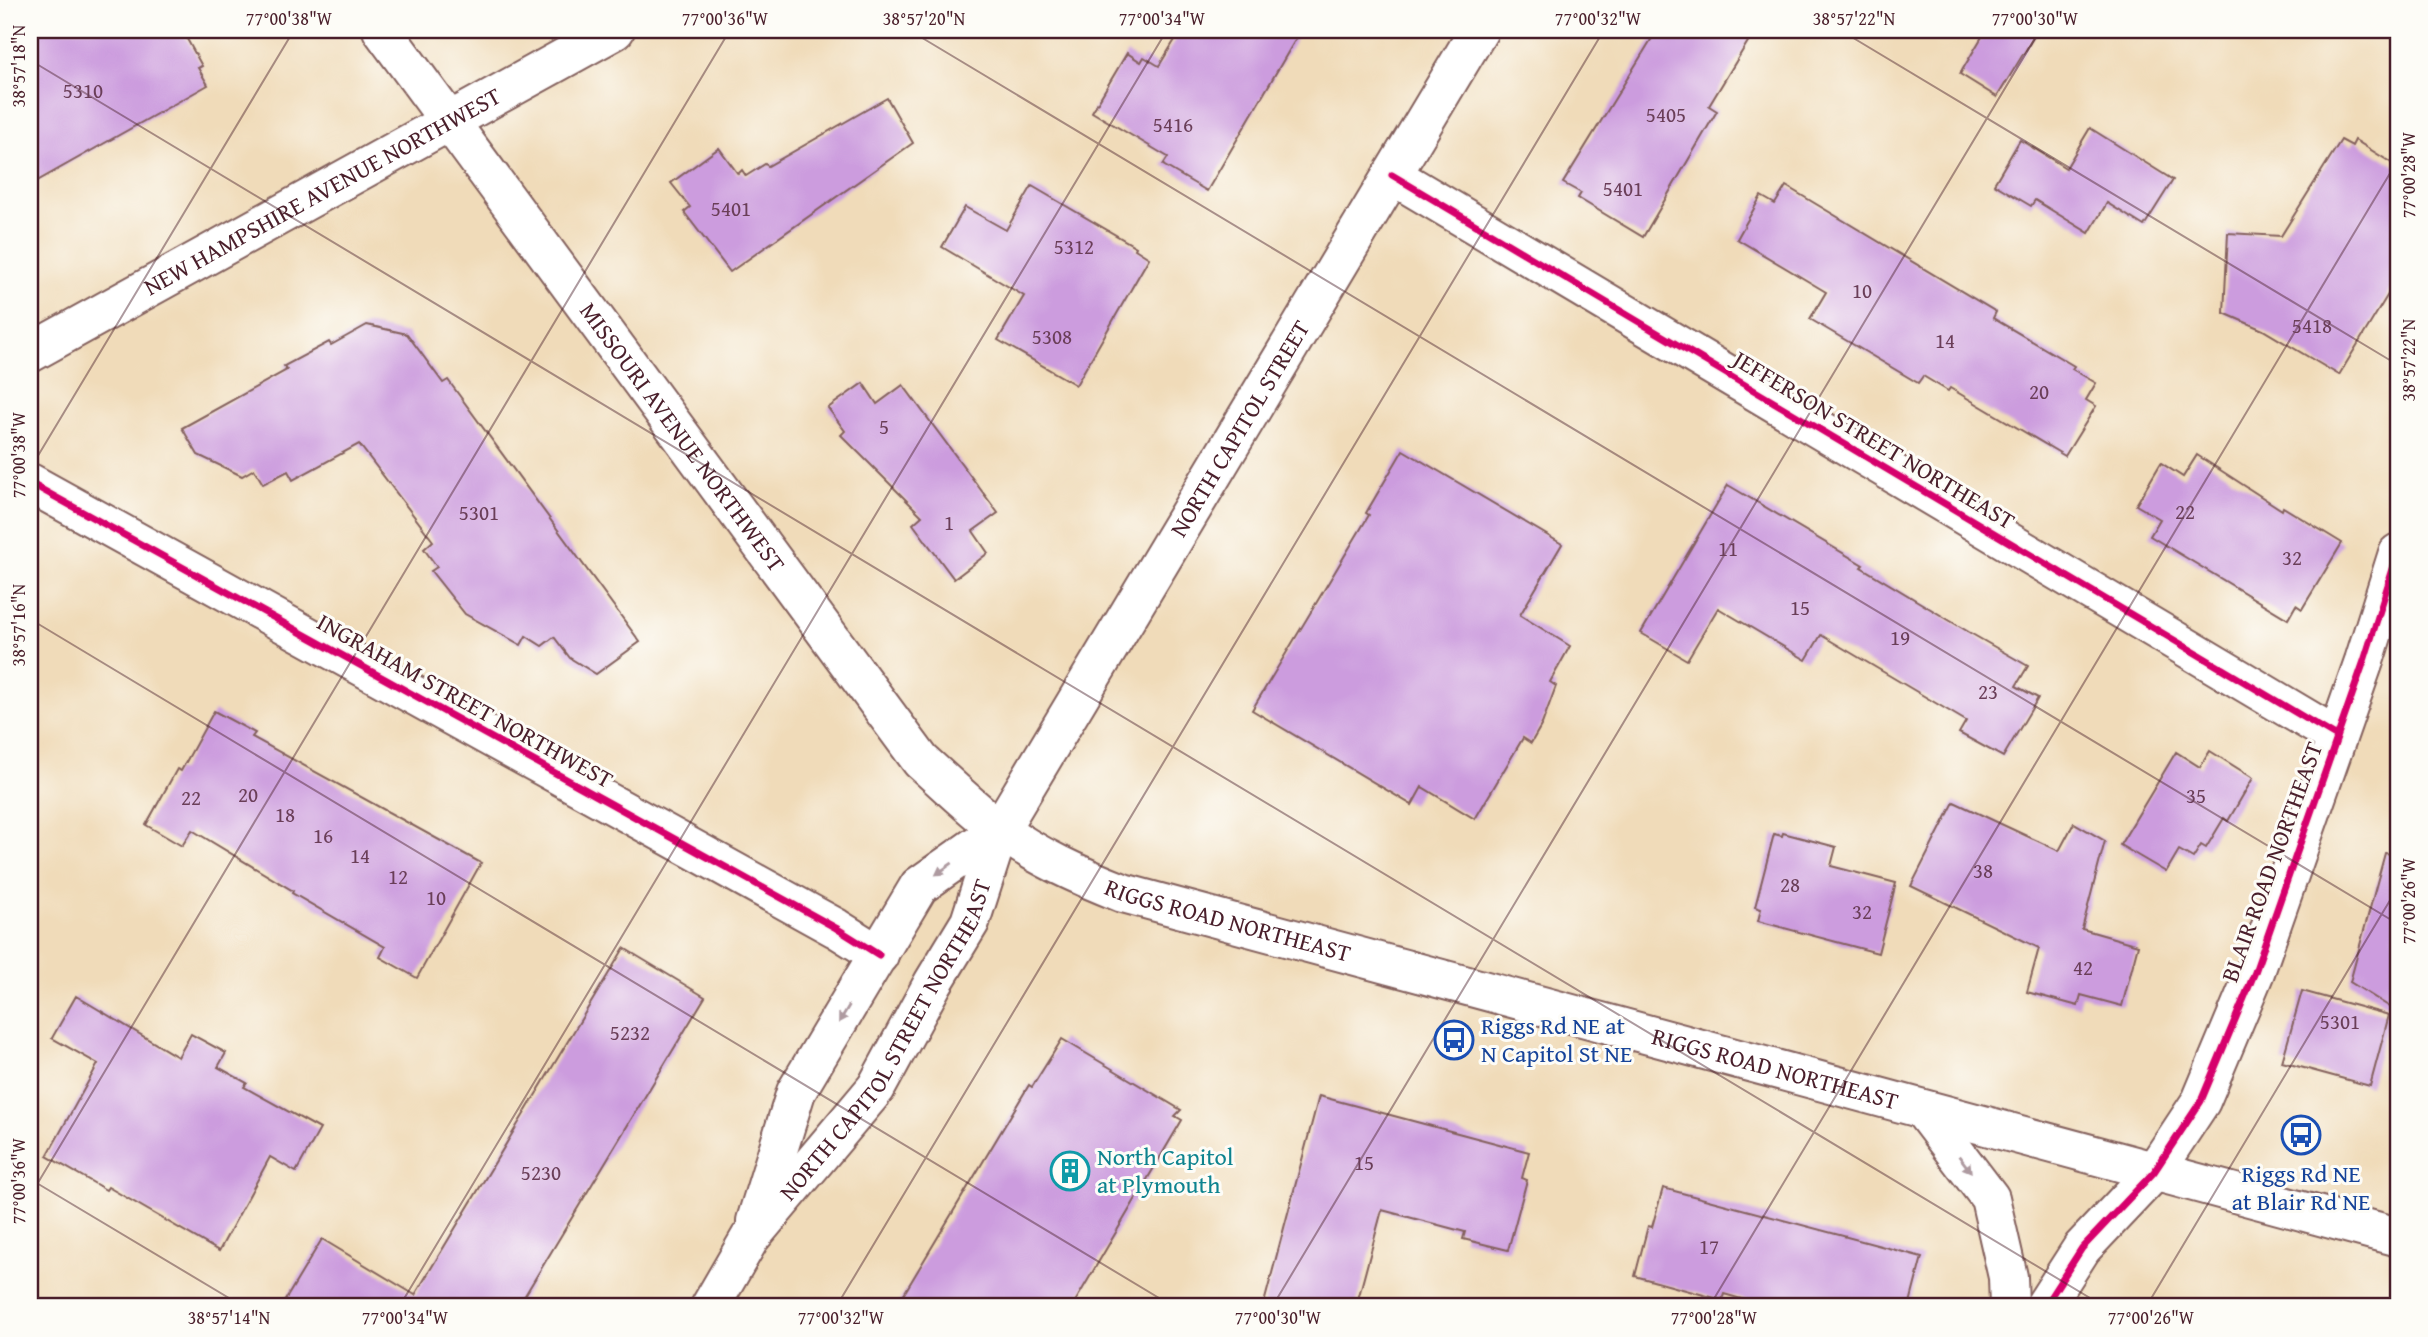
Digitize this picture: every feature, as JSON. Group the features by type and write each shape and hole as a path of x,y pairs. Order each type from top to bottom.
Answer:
{"main road":[{"name":"MISSOURI AVENUE NORTHWEST","path":"382,30 921,761 1000,829"},
{"name":"NEW HAMPSHIRE AVENUE NORTHWEST","path":"30,353 615,30"},
{"name":"NORTH CAPITOL STREET","path":"1000,829 1479,30"},
{"name":"JEFFERSON STREET NORTHEAST","path":"1392,175 2337,737"},
{"name":"INGRAHAM STREET NORTHWEST","path":"30,483 836,928 879,955"},
{"name":"BLAIR ROAD NORTHEAST","path":"2044,1307 2082,1248 2154,1172 2201,1101 2255,972 2398,553"},
{"path":"710,1307 750,1238 796,1092 919,886 1000,829"},
{"name":"RIGGS ROAD NORTHEAST","path":"1000,829 1074,872 1123,893 2398,1237"},
{"name":"NORTH CAPITOL STREET NORTHEAST","path":"750,1238 876,1088 970,922 1000,829"},
{"path":"1923,1110 1990,1198 2008,1277 2009,1307"}],"building":[{"path":"30,30 182,30 202,66 198,68 208,85 30,185"},
{"path":"1181,30 1301,30 1207,191 1163,165 1168,157 1092,112 1127,53 1141,62 1144,57 1159,66"},
{"path":"1657,30 1755,30 1709,106 1717,111 1643,237 1578,198 1581,193 1563,183"},
{"path":"1986,30 2038,30 1997,97 1960,74"},
{"path":"887,98 913,143 730,272 684,212 690,207 671,183 719,148 738,174 742,170 746,176"},
{"path":"2090,128 2173,180 2144,226 2107,203 2089,233 2035,200 2031,206 1994,184 2020,140 2066,168"},
{"path":"2341,140 2352,146 2355,140 2398,167 2398,278 2339,375 2263,330 2224,313 2228,233 2281,236"},
{"path":"1032,186 1136,247 1135,249 1149,258 1076,385 998,340 1024,296 942,247 965,207 1006,230"},
{"path":"1786,186 1996,312 1993,318 2074,366 2072,369 2096,383 2086,400 2096,406 2065,456 1950,388 1948,391 1923,376 1918,383 1810,319 1826,292 1737,239 1761,196 1775,204"},
{"path":"367,325 407,334 443,383 448,380 640,642 596,674 570,658 554,637 542,646 526,636 521,645 465,614 431,571 437,567 424,549 433,541 359,444 293,480 288,471 263,484 254,469 242,476 198,455 182,428 287,370 284,366"},
{"path":"863,383 877,404 903,385 998,513 973,531 988,553 954,579 913,524 922,516 841,435 845,431 828,408"},
{"path":"1403,450 1562,544 1520,615 1570,646 1550,682 1556,686 1542,724 1531,743 1523,738 1475,819 1422,787 1412,805 1252,710 1369,515 1366,513"},
{"path":"2197,455 2282,510 2283,507 2342,543 2302,609 2296,605 2288,619 2150,536 2160,519 2136,505 2161,463 2183,477"},
{"path":"1728,485 2028,666 2016,686 2038,698 2003,757 1959,733 1966,721 1821,635 1806,660 1718,608 1687,660 1641,633"},
{"path":"214,711 255,733 252,737 481,863 417,978 380,957 385,947 192,830 182,846 146,825 177,769 181,771"},
{"path":"2210,751 2253,778 2228,821 2224,818 2206,848 2201,845 2193,858 2179,850 2166,872 2120,845 2176,752 2200,767"},
{"path":"1954,802 2059,851 2074,823 2105,841 2082,929 2138,945 2122,1006 2081,995 2078,1006 2027,992 2039,948 1911,886"},
{"path":"1783,833 1836,847 1831,866 1896,883 1878,953 1758,921 1761,909 1755,907 1774,834 1782,836"},
{"path":"2385,853 2398,855 2398,1012 2350,982"},
{"path":"624,948 705,997 518,1307 281,1307 322,1239 415,1295"},
{"path":"2302,991 2389,1015 2370,1086 2282,1062"},
{"path":"76,996 178,1057 191,1034 226,1053 218,1067 247,1083 244,1087 320,1129 296,1172 270,1157 219,1251 108,1187 106,1190 47,1156 98,1064 52,1038"},
{"name":"North Capitol at Plymouth","path":"1062,1039 1181,1110 1175,1116 1182,1120 1072,1307 896,1307 1029,1085 1032,1087"},
{"path":"1319,1096 1529,1152 1522,1178 1527,1180 1508,1250 1463,1239 1465,1232 1382,1210 1356,1307 1263,1307"},
{"path":"1663,1188 1922,1257 1909,1307 1769,1307 1724,1294 1722,1300 1635,1276 1648,1226 1652,1227"}],"cycle path":[{"path":"1392,175 2337,737"},
{"path":"30,483 836,928 879,955"},
{"path":"2044,1307 2082,1248 2154,1172 2201,1101 2255,972 2364,661 2398,553"}],"place":[{"name":"Riggs Rd NE at N Capitol St NE","path":"1454,1040"},
{"name":"Riggs Rd NE at Blair Rd NE","path":"2301,1135"},
{"name":"North Capitol at Plymouth","path":"1070,1171"}]}
